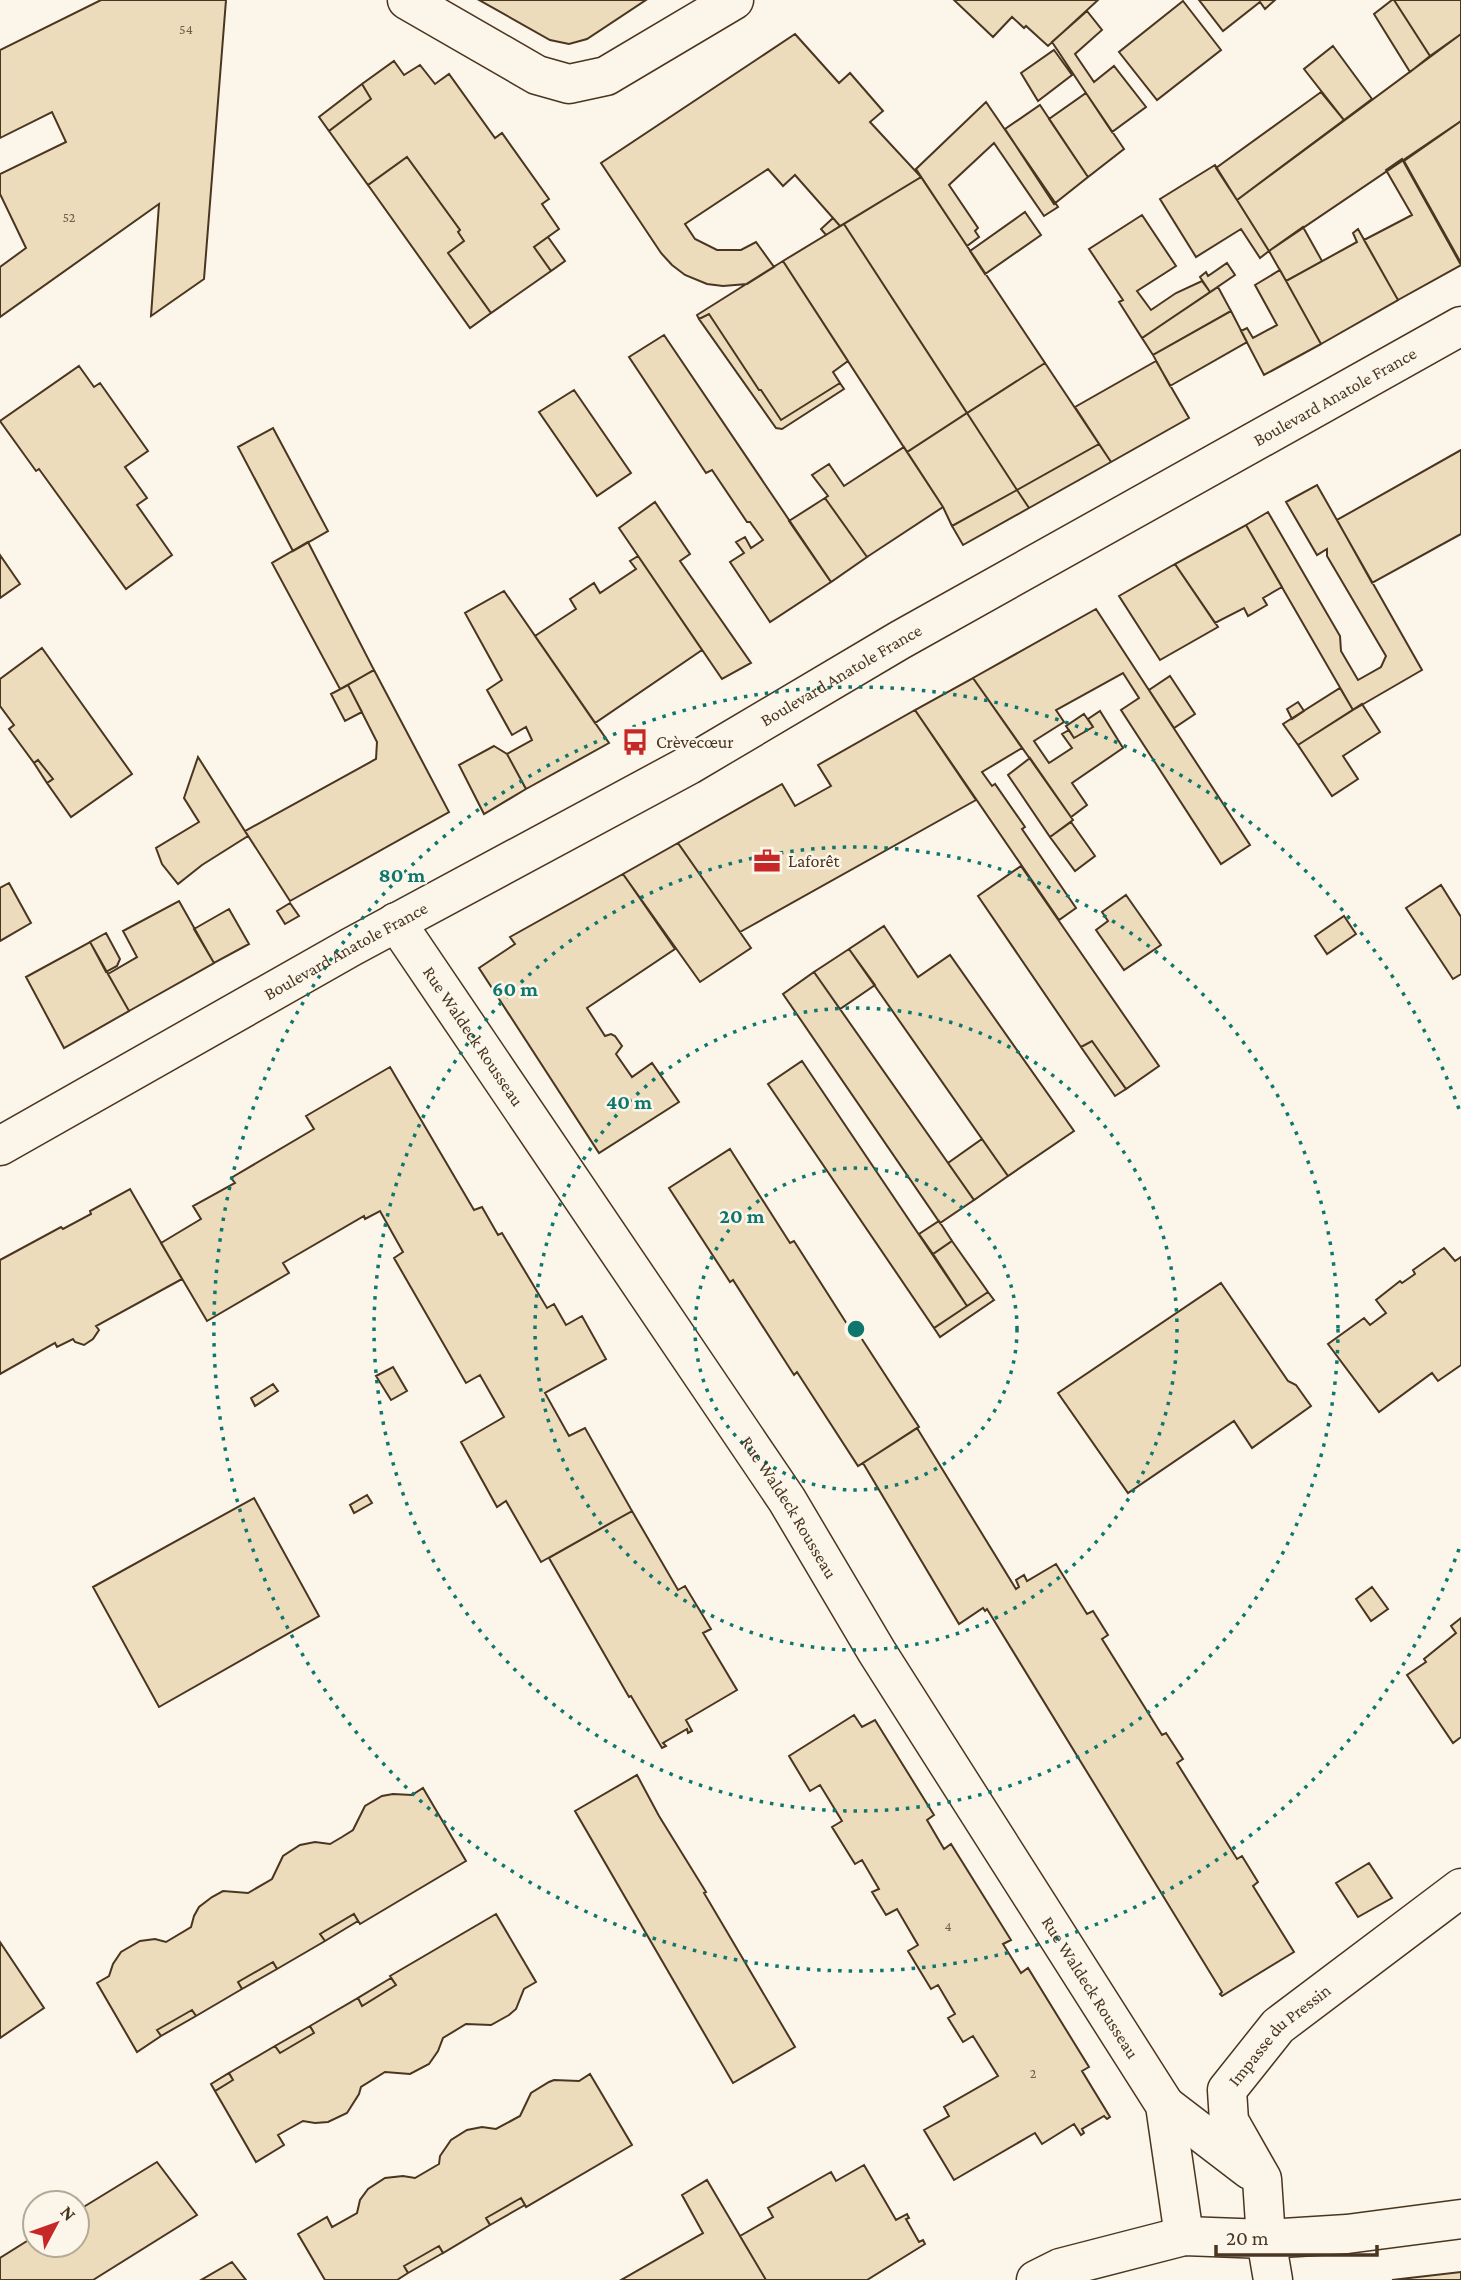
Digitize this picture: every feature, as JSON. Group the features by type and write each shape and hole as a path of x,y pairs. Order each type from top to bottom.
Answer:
{"street":[{"path":"407,0 537,75 569,84 606,76 734,0"},
{"name":"Boulevard Anatole France","path":"0,1146 396,922 689,765 900,640 1461,326"},
{"name":"Rue Waldeck Rousseau","path":"396,922 787,1500 877,1652 1165,2105 1262,2179"},
{"name":"Impasse du Pressin","path":"1273,2280 1266,2239 1262,2179 1229,2121 1227,2090 1278,2026 1461,1888"},
{"name":"Rue Waldeck Rousseau","path":"1165,2105 1184,2236"},
{"path":"1035,2280 1060,2268 1184,2236 1266,2239 1347,2234 1461,2219"}],"building":[{"path":"101,0 226,0 204,279 151,316 159,204 0,317 0,267 26,248 0,194 0,174 66,142 52,112 0,138 0,50"},
{"path":"479,0 646,0 587,39 569,44 550,40"},
{"path":"954,0 1098,0 1048,46 1012,17 993,37"},
{"path":"1199,0 1275,0 1265,9 1260,2 1223,31"},
{"path":"1392,0 1430,56 1410,72 1374,14"},
{"path":"1394,0 1461,0 1461,34 1430,56"},
{"path":"1183,1 1221,50 1157,100 1119,52"},
{"path":"1087,11 1102,30 1075,54 1094,82 1114,66 1146,107 1112,132 1052,42"},
{"path":"795,34 839,83 850,73 883,111 870,122 921,177 840,226 795,175 783,186 768,169 685,224 695,239 717,250 741,250 756,242 774,267 747,284 707,284 685,275 661,253 601,163"},
{"path":"1461,34 1461,121 1269,251 1237,200"},
{"path":"1333,46 1372,99 1344,120 1304,69"},
{"path":"1054,50 1072,75 1038,101 1021,73"},
{"path":"394,61 404,75 420,65 435,84 449,74 495,138 502,133 549,199 542,204 559,229 534,247 551,271 491,313 448,253 464,241 458,232 460,230 407,157 368,185 329,131 371,99 362,84"},
{"path":"362,84 371,99 329,131 319,117"},
{"path":"1321,92 1344,120 1237,200 1216,168"},
{"path":"1086,93 1124,149 1088,177 1049,119"},
{"path":"986,102 1058,207 1044,216 994,143 949,185 978,228 975,231 979,237 967,246 916,169"},
{"path":"1040,105 1088,177 1054,204 1005,129"},
{"path":"1461,121 1461,263 1404,161"},
{"path":"407,157 460,230 458,232 464,241 448,253 491,313 470,328 368,185"},
{"path":"1402,159 1461,265 1398,300 1364,240 1412,215 1386,170"},
{"path":"1215,165 1269,251 1260,258 1241,229 1196,257 1160,199"},
{"path":"921,177 1045,363 967,413 844,224"},
{"path":"1025,212 1041,235 985,274 970,251"},
{"path":"1142,215 1176,266 1137,291 1151,310 1176,293 1202,281 1210,292 1142,338 1119,302 1123,300 1089,249"},
{"path":"833,218 840,226 826,235 821,229"},
{"path":"844,224 967,413 907,452 783,261"},
{"path":"1303,227 1322,261 1286,281 1269,251"},
{"path":"1358,229 1398,300 1321,344 1286,281 1357,242 1353,233"},
{"path":"548,237 565,261 551,271 534,247"},
{"path":"783,261 848,361 833,372 840,383 781,420 709,314 699,319 697,315"},
{"path":"1227,263 1235,275 1210,292 1200,277 1206,272 1208,276"},
{"path":"1280,270 1321,344 1264,375 1241,331 1247,328 1253,338 1277,325 1255,285"},
{"path":"1218,287 1231,311 1153,355 1142,338"},
{"path":"1231,311 1247,342 1170,386 1153,355"},
{"path":"709,314 781,420 840,383 844,389 782,429 776,428 699,319"},
{"path":"664,335 831,582 770,622 730,562 744,553 736,542 745,537 751,548 763,540 750,522 747,522 712,470 706,473 629,357"},
{"path":"1156,361 1189,418 1111,462 1075,407"},
{"path":"1045,363 1099,444 1017,490 967,413"},
{"path":"79,366 94,387 100,383 148,451 125,467 147,498 137,505 172,555 126,589 39,469 36,471 0,421"},
{"path":"574,390 631,473 597,496 539,412"},
{"path":"967,413 1017,490 952,526 943,507 907,452"},
{"path":"273,428 328,531 293,551 238,447"},
{"path":"1099,444 1111,462 1029,508 1017,490"},
{"path":"904,447 943,507 867,557 812,475 829,464 844,486"},
{"path":"1461,450 1461,534 1372,583 1337,520"},
{"path":"1317,485 1422,670 1353,710 1246,525 1268,512 1340,636 1341,651 1358,680 1381,667 1386,656 1327,556 1327,549 1317,555 1286,502"},
{"path":"1017,490 1029,508 963,545 952,526"},
{"path":"825,498 867,557 831,582 789,521"},
{"path":"655,502 690,554 680,561 751,663 722,679 619,528"},
{"path":"1246,525 1282,587 1263,598 1267,605 1248,616 1244,608 1215,623 1175,564"},
{"path":"308,542 374,670 340,689 272,563"},
{"path":"0,555 20,584 0,598"},
{"path":"638,556 702,650 595,723 535,636 576,609 570,599 594,583 600,593 636,569 630,561"},
{"path":"1175,564 1218,627 1160,660 1119,596"},
{"path":"504,591 609,743 526,789 507,754 532,740 526,727 512,735 487,690 502,680 465,613"},
{"path":"1096,609 1250,845 1221,864 1121,710 1139,698 1123,673 1056,710 1064,722 1034,741 1049,763 1072,748 1062,734 1069,730 1074,738 1093,727 1088,719 1100,711 1123,748 1072,783 1087,805 1071,817 973,678"},
{"path":"42,648 132,774 71,817 47,783 53,779 38,760 34,763 9,729 14,725 0,706 0,679"},
{"path":"374,670 449,812 290,901 245,831 376,759 377,742 348,685"},
{"path":"1170,676 1195,714 1174,728 1149,690"},
{"path":"973,678 1022,748 982,772 992,786 995,784 1025,827 1022,829 1076,908 1059,920 915,710"},
{"path":"348,685 362,712 345,721 331,694"},
{"path":"1340,688 1353,710 1298,745 1283,724"},
{"path":"1298,702 1304,711 1292,719 1287,709"},
{"path":"1362,704 1380,732 1343,756 1358,779 1332,796 1298,745"},
{"path":"915,710 976,800 740,932 678,843 782,784 795,806 831,786 818,765"},
{"path":"1084,714 1093,727 1074,738 1066,726"},
{"path":"494,746 507,754 526,789 484,814 459,765"},
{"path":"198,757 248,836 178,884 162,864 156,848 199,822 184,798"},
{"path":"1030,758 1073,820 1050,837 1008,775"},
{"path":"38,760 53,779 47,783 34,763"},
{"path":"1071,822 1095,856 1075,871 1050,837"},
{"path":"678,843 751,948 700,982 623,874"},
{"path":"1021,866 1159,1066 1126,1089 1092,1041 1081,1047 978,896"},
{"path":"623,874 675,949 587,1008 605,1036 615,1036 622,1046 616,1054 632,1077 652,1063 679,1102 599,1153 479,968 515,944 510,937"},
{"path":"9,883 31,923 0,941 0,888"},
{"path":"1441,885 1461,917 1461,974 1453,979 1406,908"},
{"path":"1126,895 1161,945 1124,970 1096,930 1108,921 1102,912"},
{"path":"179,901 214,963 129,1011 108,974 137,957 123,931"},
{"path":"290,903 299,916 285,924 277,911"},
{"path":"229,909 249,944 214,963 194,929"},
{"path":"1344,916 1356,934 1327,954 1315,936"},
{"path":"884,926 918,977 950,955 1074,1131 1008,1176 849,949"},
{"path":"106,933 120,959 117,966 106,972 90,942"},
{"path":"90,942 129,1011 64,1048 26,977"},
{"path":"849,949 875,985 840,1009 814,972"},
{"path":"814,972 974,1200 940,1223 783,994"},
{"path":"1092,1041 1126,1089 1115,1096 1081,1047"},
{"path":"802,1061 967,1306 934,1328 768,1084"},
{"path":"390,1067 474,1210 482,1207 498,1235 502,1233 547,1308 554,1304 566,1325 582,1316 606,1359 545,1393 569,1436 585,1428 632,1511 541,1562 506,1501 497,1507 461,1442 504,1417 480,1375 466,1383 394,1258 403,1252 380,1211 365,1219 364,1216 283,1263 289,1273 207,1321 161,1243 201,1219 193,1206 235,1183 231,1178 314,1129 306,1116"},
{"path":"982,1139 1008,1176 974,1200 948,1163"},
{"path":"730,1149 790,1243 794,1241 854,1335 858,1333 919,1427 858,1466 797,1372 794,1375 733,1280 730,1282 669,1188"},
{"path":"130,1189 182,1279 96,1326 99,1330 93,1339 84,1345 73,1339 57,1347 55,1343 0,1374 0,1260 91,1214 90,1211"},
{"path":"939,1221 952,1241 933,1254 919,1234"},
{"path":"952,1241 988,1292 967,1306 933,1254"},
{"path":"1444,1248 1455,1261 1461,1257 1461,1365 1438,1381 1432,1373 1379,1412 1328,1344 1364,1318 1370,1325 1386,1313 1376,1300 1400,1281 1402,1283 1415,1274 1413,1270"},
{"path":"1221,1283 1288,1381 1296,1385 1311,1406 1252,1448 1234,1421 1128,1493 1058,1393"},
{"path":"988,1292 994,1300 940,1337 934,1328"},
{"path":"393,1367 407,1391 391,1400 376,1376"},
{"path":"273,1384 278,1391 255,1406 251,1398"},
{"path":"917,1428 1016,1589 1019,1587 1016,1580 1024,1575 1027,1581 1056,1564 1087,1614 1093,1611 1108,1635 1102,1639 1162,1735 1166,1733 1183,1759 1177,1763 1237,1859 1242,1856 1258,1882 1253,1886 1294,1952 1222,1996 1220,1994 1222,1992 987,1609 985,1611 983,1608 959,1624 863,1463"},
{"path":"367,1495 372,1503 354,1513 350,1505"},
{"path":"254,1498 319,1616 159,1707 93,1587"},
{"path":"632,1511 678,1590 685,1586 711,1629 703,1633 737,1690 686,1720 692,1731 688,1733 687,1729 663,1743 666,1746 662,1748 631,1696 629,1697 549,1558"},
{"path":"1372,1587 1388,1609 1371,1621 1356,1599"},
{"path":"1461,1618 1461,1737 1453,1743 1407,1675 1426,1662 1424,1659 1456,1633 1451,1626"},
{"path":"854,1715 862,1727 875,1720 934,1815 927,1820 944,1849 951,1844 1011,1940 1003,1944 1021,1973 1028,1968 1089,2067 1082,2071 1110,2117 1107,2119 1104,2116 1082,2129 1084,2133 1081,2135 1074,2124 1042,2144 1035,2133 954,2180 924,2130 949,2116 944,2107 998,2076 973,2036 963,2042 948,2018 955,2014 938,1985 931,1989 908,1951 918,1945 897,1909 886,1915 872,1892 879,1889 862,1860 855,1864 832,1827 842,1821 820,1785 810,1791 789,1756"},
{"path":"637,1775 795,2047 733,2083 575,1811"},
{"path":"423,1788 466,1861 360,1924 354,1914 320,1934 325,1941 277,1969 273,1962 238,1982 242,1989 196,2016 192,2010 157,2030 161,2036 137,2052 97,1983 109,1976 121,1952 140,1941 155,1939 166,1942 191,1927 199,1907 212,1897 223,1891 248,1893 272,1879 283,1856 300,1845 315,1842 330,1844 353,1830 365,1806 382,1796 412,1795"},
{"path":"1369,1863 1392,1898 1358,1917 1336,1883"},
{"path":"354,1914 358,1921 325,1941 320,1934"},
{"path":"496,1914 536,1982 524,1989 516,2009 491,2025 466,2024 443,2038 429,2064 410,2074 385,2072 361,2087 347,2113 328,2122 303,2121 278,2135 284,2145 256,2162 215,2091 233,2080 229,2073 275,2046 280,2053 314,2033 310,2026 358,1998 362,2006 396,1985 390,1976"},
{"path":"0,1942 44,2008 0,2038"},
{"path":"273,1962 277,1969 242,1989 238,1982"},
{"path":"391,1978 396,1985 362,2006 358,1998"},
{"path":"192,2010 196,2016 161,2036 157,2030"},
{"path":"310,2026 314,2033 280,2053 275,2046"},
{"path":"229,2073 233,2080 215,2091 211,2084"},
{"path":"590,2074 632,2145 526,2207 521,2198 486,2218 490,2225 443,2253 439,2246 404,2266 408,2273 397,2280 325,2280 298,2234 327,2217 332,2227 357,2213 360,2200 368,2189 385,2178 415,2178 439,2164 440,2156 451,2140 467,2130 482,2127 496,2129 520,2116 531,2093 549,2082 579,2081"},
{"path":"157,2162 197,2215 93,2280 0,2280 0,2258 21,2245 21,2259 91,2259 91,2202"},
{"path":"864,2165 896,2220 907,2214 909,2218 906,2219 919,2242 923,2240 925,2244 867,2280 766,2280 740,2236 773,2217 768,2208 831,2172 836,2181"},
{"path":"707,2180 766,2280 621,2280 703,2233 682,2195"},
{"path":"521,2198 525,2205 490,2225 486,2218"},
{"path":"439,2246 443,2253 408,2273 404,2266"},
{"path":"232,2262 246,2280 201,2280"},
{"path":"1461,2272 1461,2280 1392,2280"}],"place":[{"name":"Crèvecœur","path":"635,742"},
{"name":"Laforêt","path":"767,861"}]}
